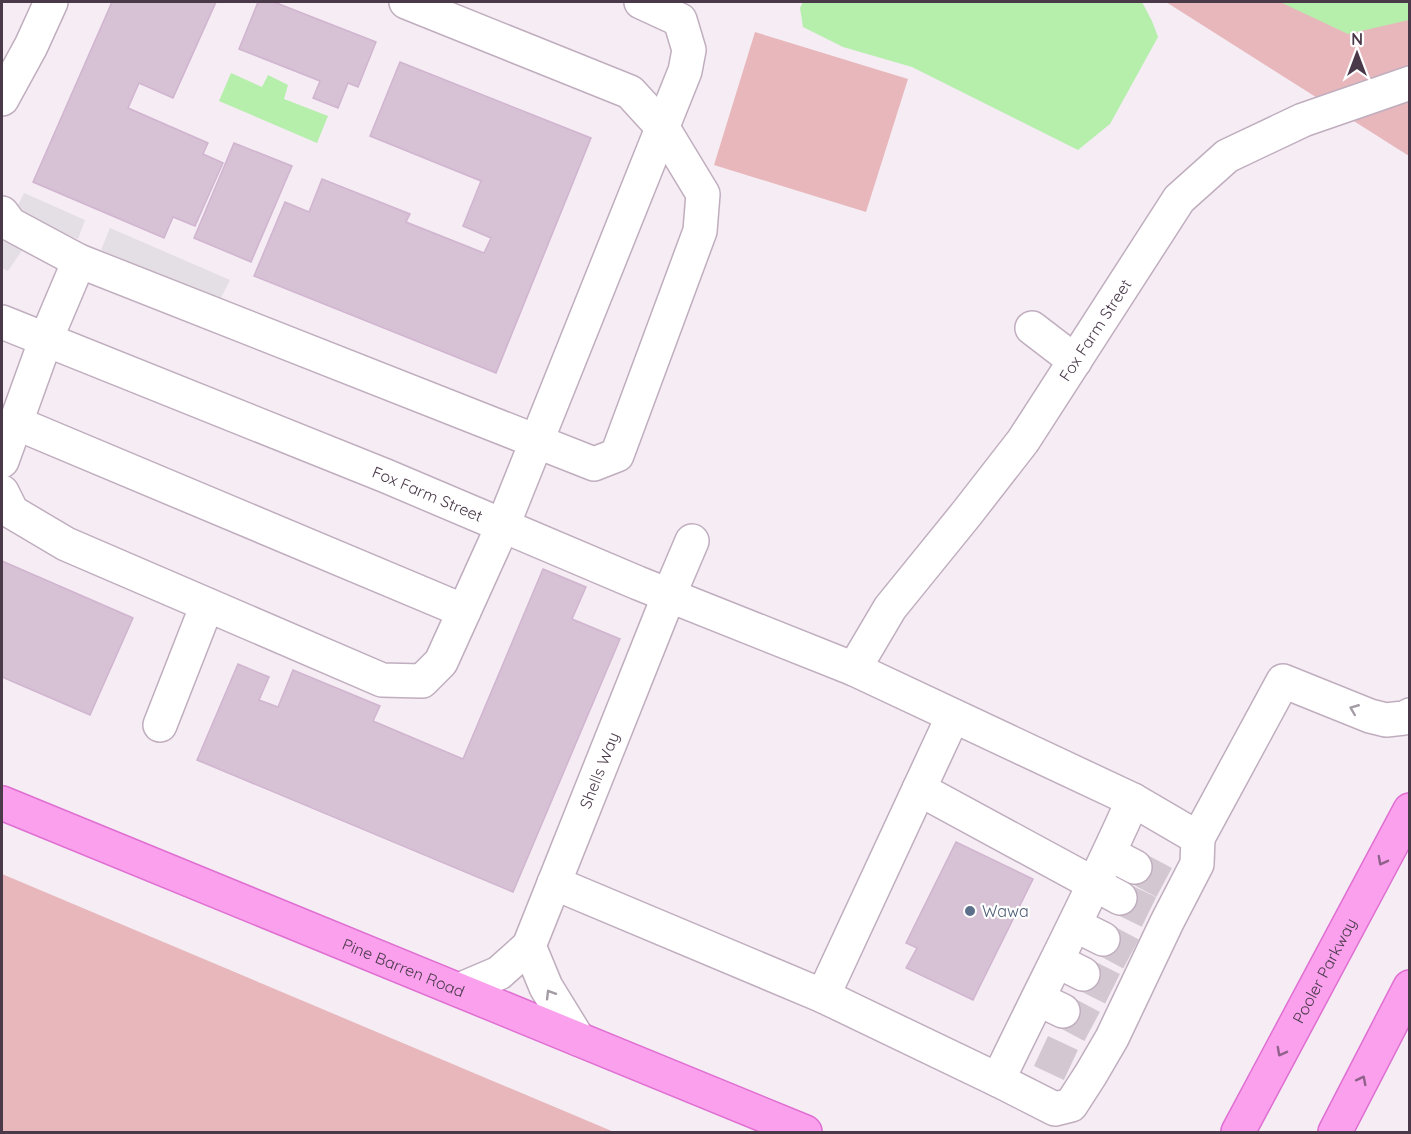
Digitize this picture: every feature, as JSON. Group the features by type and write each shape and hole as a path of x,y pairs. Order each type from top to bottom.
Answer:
{"main road":[{"name":"Pine Barren Road","path":"2,803 805,1132"},
{"name":"Pooler Parkway","path":"1238,1132 1410,810"},
{"path":"1335,1132 1410,987"}],"lane":[{"path":"2,99 31,46 51,2"},
{"path":"2,213 10,224 79,261 536,442 594,464 617,455 700,231 703,194 663,128 630,92 406,2"},
{"path":"2,492 12,513 66,544 382,680 422,681 441,662 503,525 686,71 689,50 680,20 641,2"},
{"name":"Fox Farm Street","path":"854,669 890,608 1023,441 1179,199 1227,156 1303,120 1410,83"},
{"path":"2,461 46,339 79,261"},
{"name":"Fox Farm Street","path":"2,322 386,476 669,595 854,669 1133,800 1198,837"},
{"path":"1032,328 1075,361"},
{"path":"15,423 464,611"},
{"name":"Shells Way","path":"459,990 499,973 529,946 692,541"},
{"path":"160,725 207,605"},
{"path":"998,1080 1029,1045 1070,968 1114,945 1158,917 1174,888 1197,864 1198,837 1283,681 1370,716 1386,720 1410,715"},
{"path":"823,996 953,716"},
{"path":"919,789 1107,891"},
{"path":"554,883 823,996 1055,1109 1071,1105 1082,1070 1122,993 1107,891 1122,860 1133,800"},
{"path":"529,946 546,987 578,1039"}],"shaded area":[{"path":"803,2 1142,2 1158,37 1110,124 1078,150 912,67 843,47 803,27 800,8"},
{"path":"1166,2 1409,2 1409,156"},
{"path":"1280,2 1409,2 1409,20 1348,34"},
{"path":"755,32 908,79 866,212 714,165"},
{"path":"231,73 262,87 268,75 288,85 284,99 328,116 317,143 219,101"},
{"path":"24,193 85,220 78,239 14,213"},
{"path":"110,228 230,280 220,300 101,250"},
{"path":"2,235 25,246 8,271 2,268"},
{"path":"2,874 614,1132 2,1132"}],"building":[{"path":"112,2 216,2 173,98 139,83 128,108 208,143 203,154 223,163 195,226 173,217 164,238 33,182"},
{"path":"258,2 274,2 376,42 358,87 348,83 338,108 313,98 320,81 239,49"},
{"path":"400,62 591,138 496,373 254,276 285,202 309,212 322,179 410,214 406,222 484,253 491,238 463,226 481,181 370,136"},
{"path":"234,143 292,166 251,262 194,238"},
{"path":"2,561 133,618 90,715 2,677"},
{"path":"543,569 586,587 572,619 620,639 513,892 197,760 238,664 269,677 259,700 278,707 293,670 380,706 373,721 463,759"},
{"name":"Wawa","path":"956,842 1033,879 973,1000 906,968 917,948 906,943"}],"tunnel":[{"path":"1135,867 1165,883"},
{"path":"1120,898 1149,912"},
{"path":"1103,939 1131,954"},
{"path":"1083,974 1113,989"},
{"path":"1063,1011 1093,1027"},
{"path":"1041,1051 1073,1066"}],"place":[{"name":"Wawa","path":"970,911"}]}
